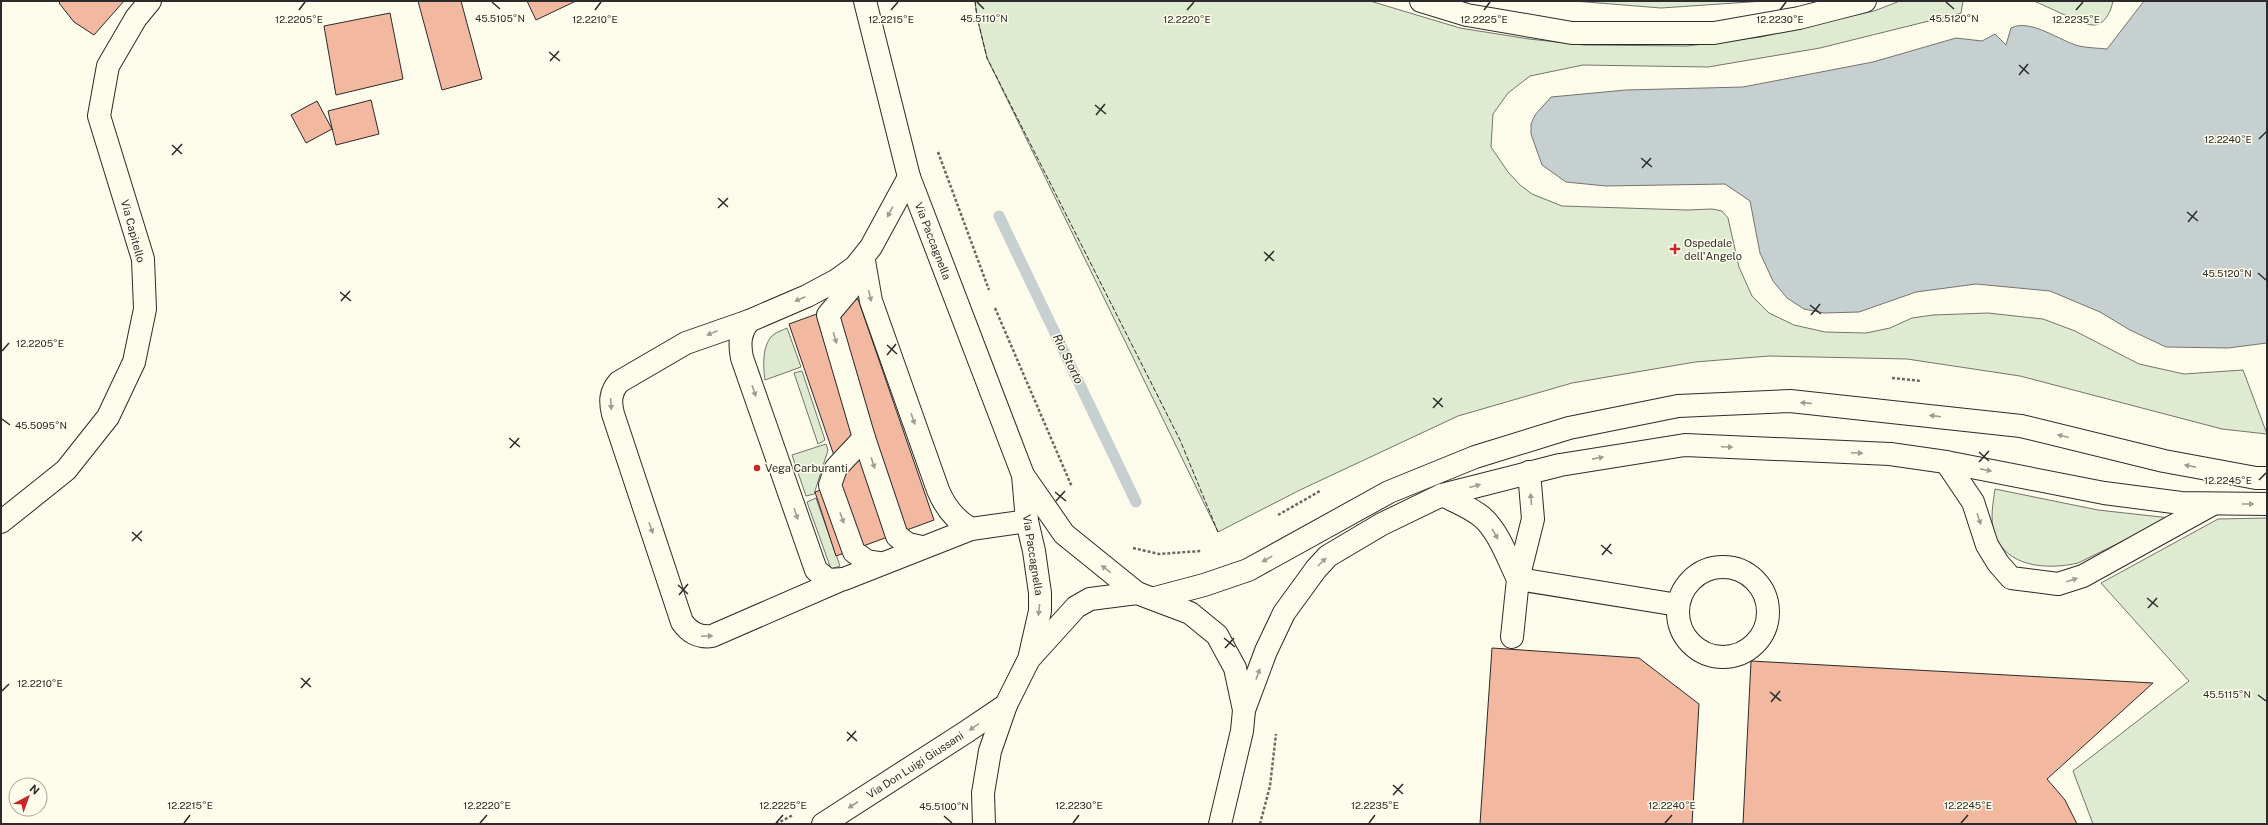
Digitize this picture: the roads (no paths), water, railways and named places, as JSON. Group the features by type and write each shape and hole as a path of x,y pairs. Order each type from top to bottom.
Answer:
{"main road":[{"name":"Via Capitello","path":"1,522 66,470 108,417 134,362 145,309 143,259 100,116 108,66 136,18 150,1"},
{"name":"Via Paccagnella","path":"865,1 909,177 1023,475 1064,534 1146,596 1190,614 1217,635 1235,668 1244,710"},
{"path":"1421,1 1466,15 1572,33 1714,33 1799,18 1864,1"},
{"path":"909,177 864,264 828,315 864,438 897,536 908,544 922,547"},
{"path":"864,264 838,280 749,321 686,343 619,382 614,388 611,396 613,414 682,622 694,634 703,637 712,636 880,563 971,529 1027,521"},
{"path":"864,264 871,301 938,490 943,502 956,517 971,529"},
{"path":"749,321 741,339 742,358 816,570 828,580 844,579"},
{"path":"984,824 983,793 990,752 1006,705 1029,659 1080,604 1090,599 1146,596 1204,585 1248,570 1389,492 1475,457 1569,428 1678,406 1790,401 2021,426 2164,461 2256,478 2267,478"},
{"path":"864,438 836,468 830,485 854,552 867,561 880,563"},
{"path":"1220,824 1234,774 1244,710 1266,651 1284,613 1316,569 1328,556 1382,524 1442,495 1529,472 1609,456 1685,445 1890,454 1946,462 2104,493 2181,503 2267,504"},
{"path":"1946,462 1973,502 1987,545 1998,563 2011,578 2058,584 2071,581 2090,573 2214,503"},
{"path":"1512,637 1518,579 1533,519 1529,472"},
{"name":"Via Paccagnella","path":"1023,475 1027,521 1034,551 1040,593 1040,611 1029,659"},
{"path":"1442,495 1468,507 1483,518 1493,530 1518,579"},
{"path":"1725,566 1739,569 1760,584 1767,598 1769,614 1765,632 1756,645 1747,652 1732,657 1714,657 1700,651 1690,643 1681,630 1678,605 1683,589 1694,577 1709,569 1725,566"},
{"path":"1518,579 1678,605"},
{"name":"Via Don Luigi Giussani","path":"823,824 1006,705"}],"waterway":[{"name":"Rio Storto","path":"999,216 1136,502"}],"place":[{"name":"Ospedale dell'Angelo","path":"1675,249"},
{"name":"Vega Carburanti","path":"757,468"}]}
